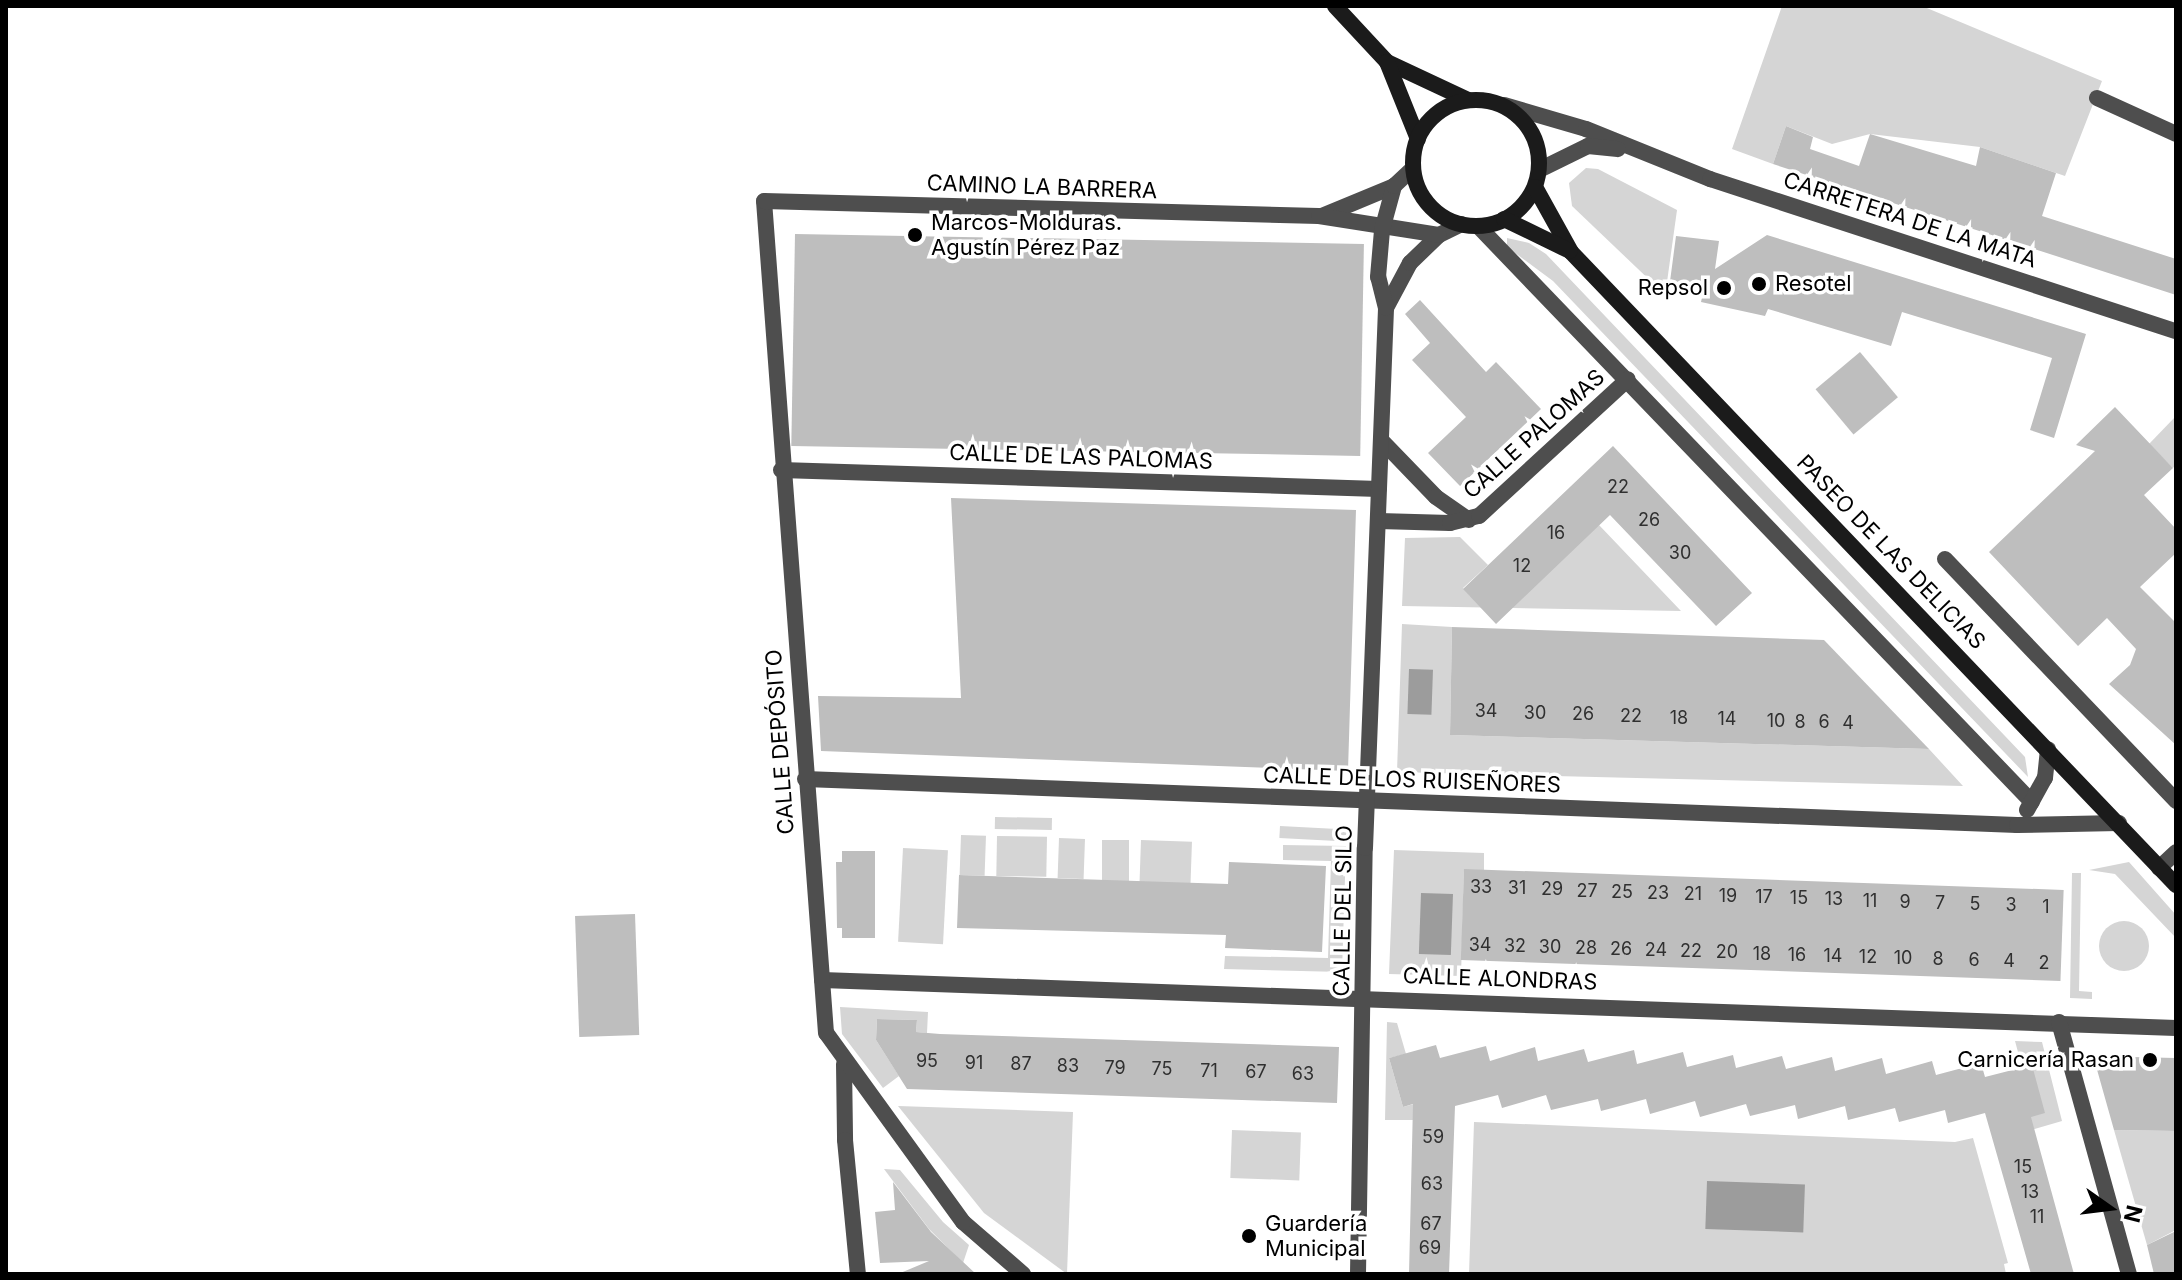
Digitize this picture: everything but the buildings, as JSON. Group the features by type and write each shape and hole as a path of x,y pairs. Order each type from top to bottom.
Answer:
{"main road":[{"path":"1335,6 1387,62 1418,139 1413,168 1429,204 1470,225 1504,219 1522,206 1537,178 1532,132 1504,105 1468,100 1387,62"},
{"path":"1418,139 1447,107 1468,100"},
{"name":"PASEO DE LAS DELICIAS","path":"1537,178 1571,252 2176,885"},
{"name":"PASEO DE LAS DELICIAS","path":"1504,219 1571,252"}],"street":[{"path":"2097,98 2176,134"},
{"name":"CARRETERA DE LA MATA","path":"1504,105 1586,129 1631,151 2176,331"},
{"name":"CARRETERA DE LA MATA","path":"1537,178 1588,146 1631,151"},
{"path":"1394,186 1413,168"},
{"name":"CAMINO LA BARRERA","path":"1319,216 1394,186"},
{"name":"CALLE DEL SILO","path":"1358,1274 1362,996 1386,308 1378,277 1382,230 1394,186"},
{"name":"CAMINO LA BARRERA","path":"764,201 1319,216 1382,230 1439,235"},
{"name":"CALLE DEPÓSITO","path":"764,201 781,470 826,1033 844,1064 845,1140 858,1274"},
{"path":"1470,225 1628,379 2032,802"},
{"name":"CALLE DEL SILO","path":"1386,308 1410,263 1439,235 1470,225"},
{"name":"CALLE PALOMAS","path":"1379,521 1469,520 1490,507 1628,379"},
{"name":"CALLE PALOMAS","path":"1381,440 1436,497 1469,520"},
{"name":"CALLE DE LAS PALOMAS","path":"781,470 1379,489"},
{"name":"PASEO DE LAS DELICIAS","path":"1945,559 2176,801"},
{"path":"2017,825 2045,778 2048,749"},
{"name":"CALLE DE LOS RUISEÑORES","path":"805,779 2017,825 2119,823"},
{"path":"2159,868 2176,852"},
{"name":"CALLE ALONDRAS","path":"822,980 1362,996 2176,1028"},
{"path":"2059,1022 2129,1274"},
{"path":"844,1064 963,1222 1023,1274"}],"shaded area":[{"path":"1782,6 1922,6 2102,81 2065,176 1980,147 1870,134 1832,144 1786,126 1773,164 1732,149"},
{"path":"1586,168 1598,169 1677,210 1667,282 1659,289 1572,206 1569,183"},
{"path":"1507,238 1529,243 1546,254 2025,757 2028,777 1553,281 1507,247"},
{"path":"2176,416 2176,464 2173,468 2149,444"},
{"path":"1599,525 1681,611 1402,606 1405,538 1460,537 1488,565 1463,588 1470,596"},
{"path":"1402,624 1452,627 1450,735 1929,749 1963,786 1397,772"},
{"path":"1409,669 1433,670 1431,715 1407,714"},
{"path":"995,817 1052,818 1052,830 995,829"},
{"path":"1280,826 1347,830 1346,841 1279,838"},
{"path":"961,835 986,836 985,876 960,875"},
{"path":"997,836 1047,837 1046,877 996,876"},
{"path":"1059,838 1085,839 1084,879 1058,878"},
{"path":"1102,840 1129,840 1129,881 1102,881"},
{"path":"1141,840 1192,842 1191,884 1140,882"},
{"path":"1283,845 1346,846 1342,972 1224,969 1225,956 1328,958 1331,861 1283,860"},
{"path":"903,848 948,850 943,944 898,942"},
{"path":"1394,850 1484,853 1484,870 1464,870 1461,976 1389,974"},
{"path":"2129,862 2176,915 2176,938 2115,874 2089,870"},
{"path":"2072,873 2081,873 2079,991 2092,992 2092,999 2070,998"},
{"path":"1421,893 1453,894 1451,955 1419,954"},
{"path":"2124,921 2141,929 2149,946 2141,963 2124,971 2107,963 2099,946 2107,929"},
{"path":"840,1007 928,1012 927,1033 916,1032 917,1020 877,1019 876,1040 899,1076 883,1088 842,1034"},
{"path":"1387,1022 1397,1023 1406,1054 1389,1058 1403,1107 1425,1101 1413,1120 1385,1120"},
{"path":"2015,1041 2042,1042 2062,1121 2024,1132 2032,1065 2022,1067"},
{"path":"898,1106 1073,1112 1067,1274 984,1213"},
{"path":"1474,1122 1955,1142 1973,1138 2008,1263 2004,1264 2006,1274 1469,1274"},
{"path":"1232,1130 1301,1132 1299,1180 1230,1178"},
{"path":"2114,1130 2176,1131 2176,1230 2147,1245"},
{"path":"884,1169 900,1170 943,1222 969,1245 963,1263 929,1229"},
{"path":"1707,1181 1805,1184 1803,1232 1705,1229"}],"place":[{"name":"Marcos-Molduras. Agustín Pérez Paz","path":"915,235"},
{"name":"Resotel","path":"1759,284"},
{"name":"Repsol","path":"1724,288"},
{"name":"Carnicería Rasan","path":"2150,1060"},
{"name":"Guardería Municipal","path":"1249,1236"}]}
